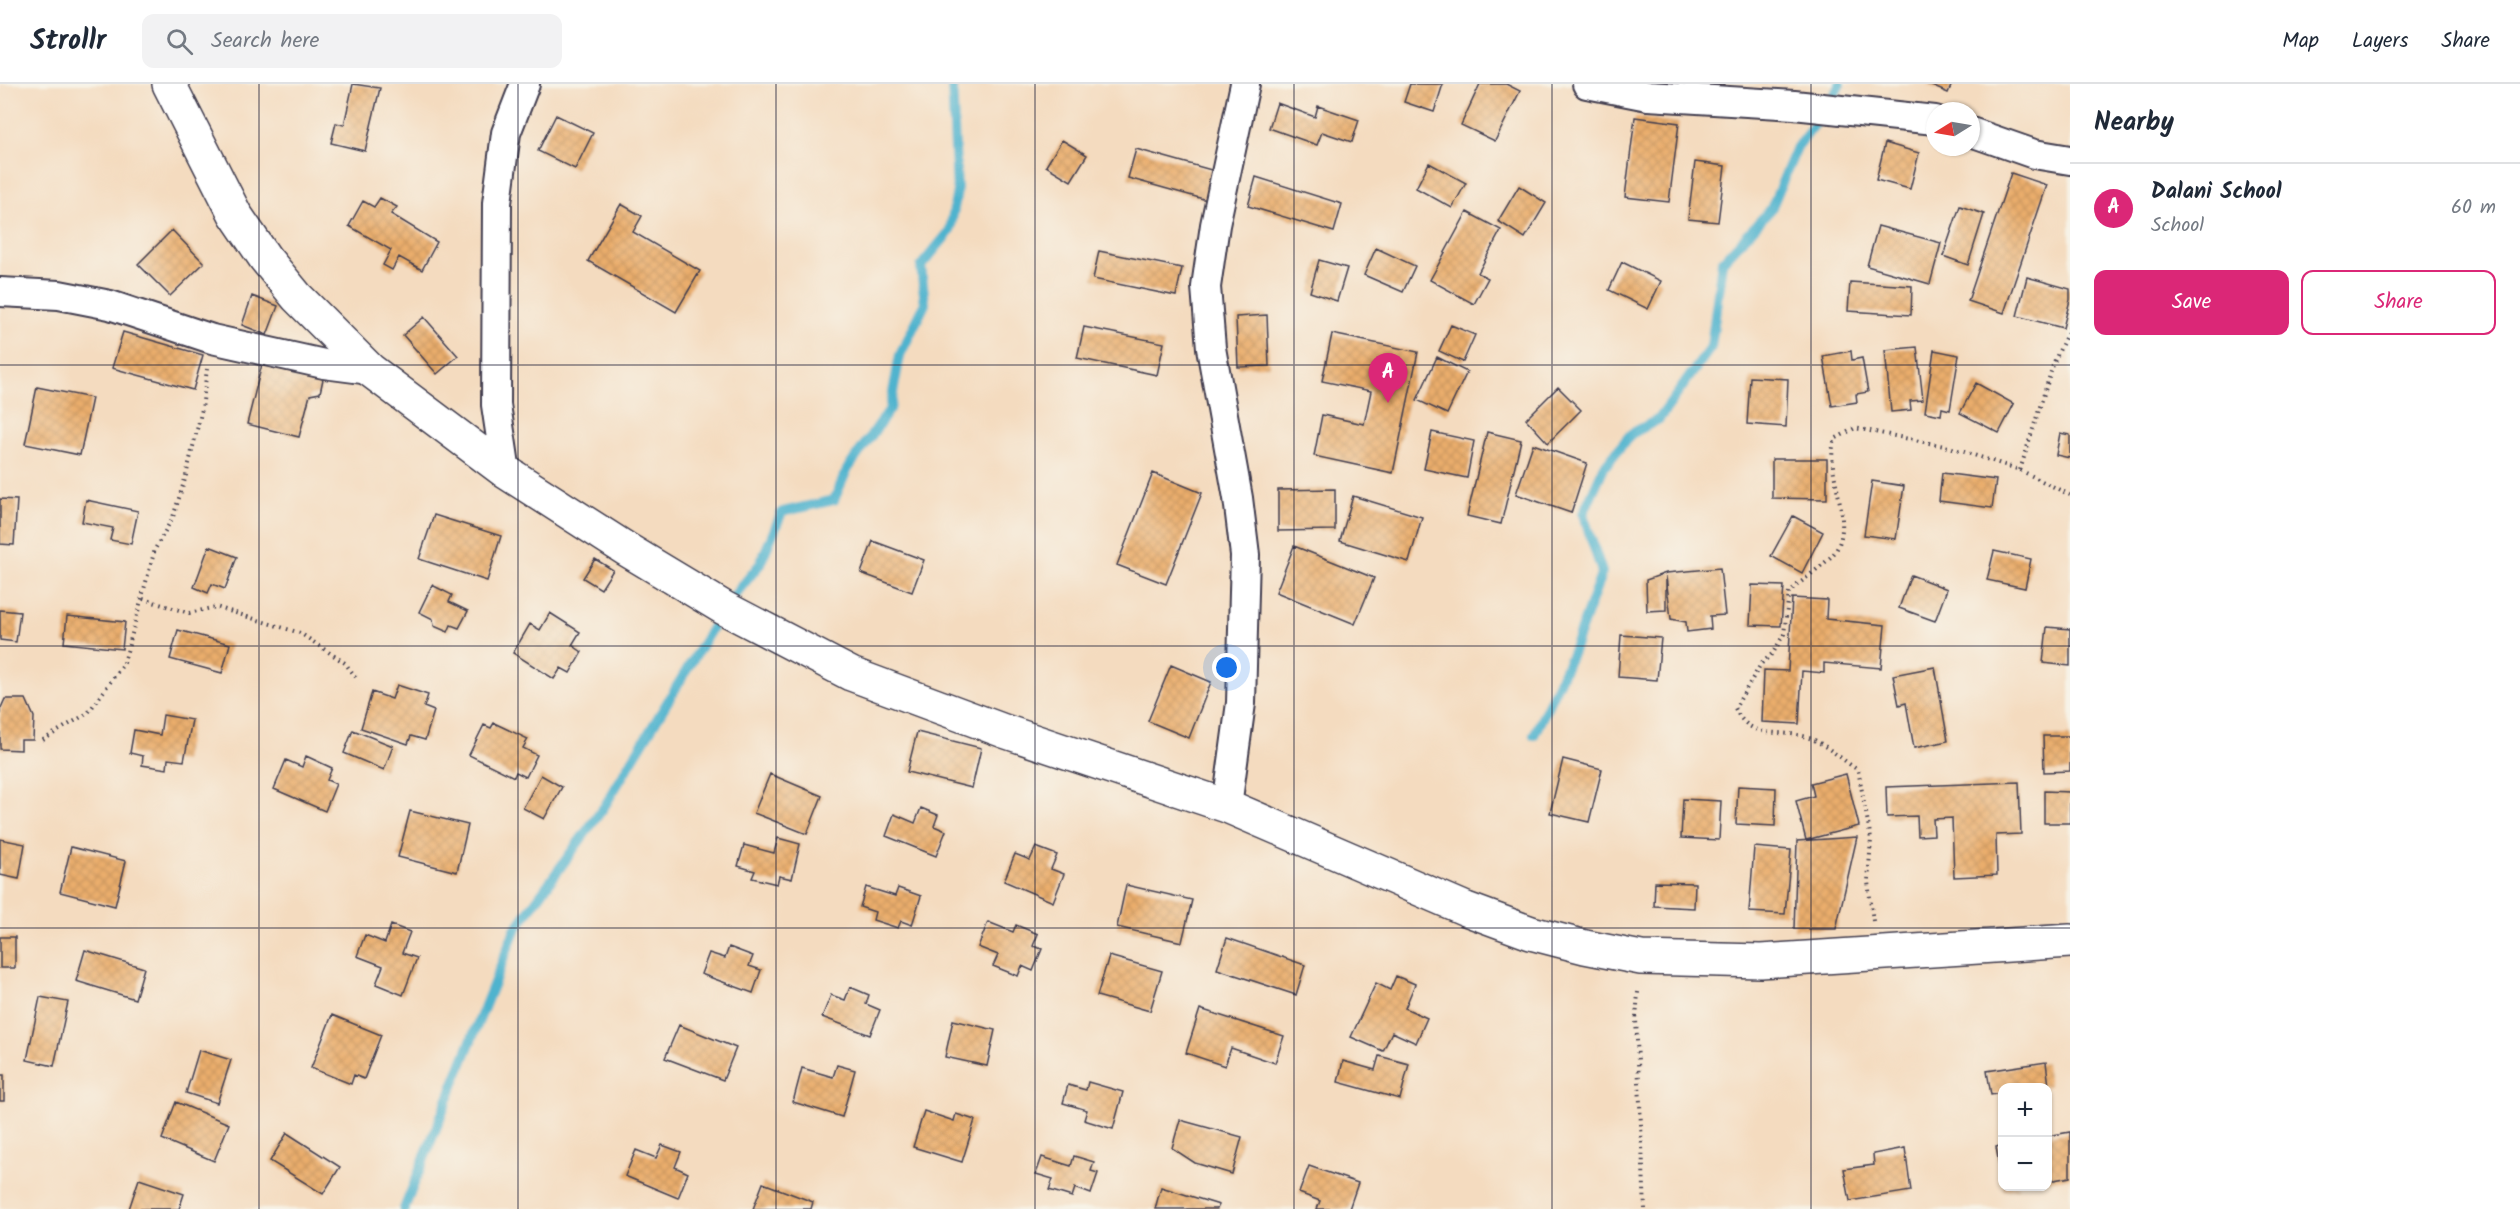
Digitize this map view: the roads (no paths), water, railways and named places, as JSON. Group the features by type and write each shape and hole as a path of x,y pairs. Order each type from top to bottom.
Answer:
{"street":[{"path":"169,84 235,214 265,258 297,297 370,370 506,472 724,608 851,674 1004,731 1227,806 1466,909 1531,933 1641,958 1761,961 2070,941"},
{"path":"506,472 496,405 498,203 506,133 525,84"},
{"path":"1227,806 1241,703 1245,555 1238,498 1211,348 1206,287 1215,225 1245,84"},
{"path":"1587,84 1648,96 1794,105 1926,119"},
{"path":"1980,135 2034,154 2070,160"},
{"path":"0,292 59,295 110,305 212,339 324,364 370,370"}],"waterway":[{"path":"404,1209 515,930 604,807 724,608 760,564 782,512 834,500 847,470 890,409 900,355 925,304 921,266 950,231 957,191 952,84"},
{"path":"1534,735 1572,654 1602,572 1583,514 1604,467 1631,434 1659,419 1711,347 1722,262 1771,209 1797,147 1827,109 1840,84"}],"place":[{"name":"Dalani School","path":"1388,403"}]}
